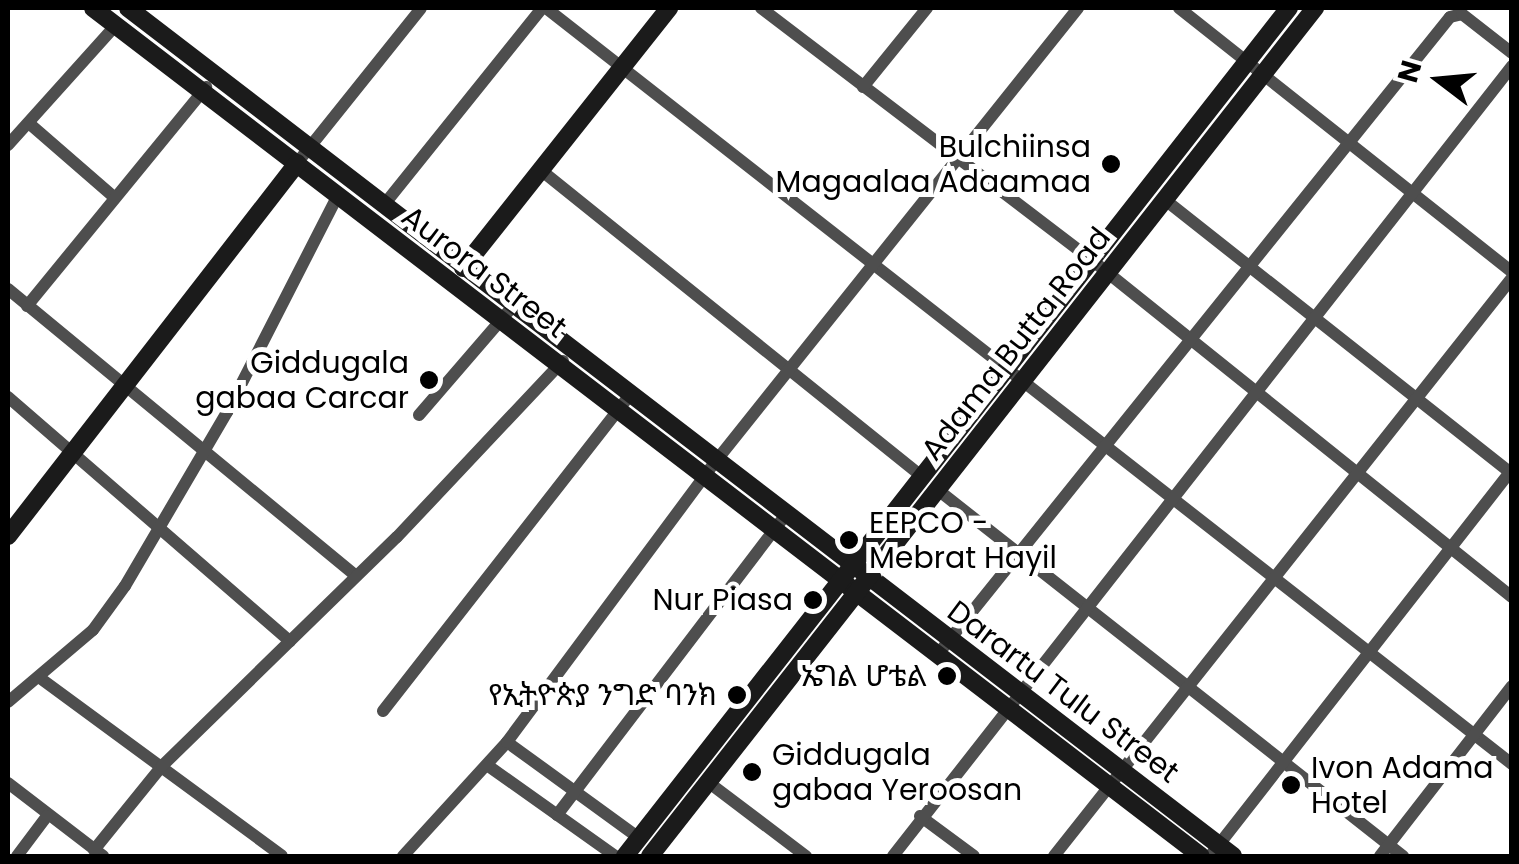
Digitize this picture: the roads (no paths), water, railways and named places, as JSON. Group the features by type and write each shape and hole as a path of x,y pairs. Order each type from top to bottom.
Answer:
{"street":[{"name":"Aurora Street","path":"93,8 208,84 303,156 383,206 458,275"},
{"name":"Aurora Street","path":"128,8 208,84"},
{"path":"8,536 421,8"},
{"path":"383,206 544,8 1512,764"},
{"path":"458,275 669,8"},
{"path":"761,8 1099,267 1191,345 1512,598"},
{"path":"863,87 926,8"},
{"path":"403,856 507,742 710,469 1078,8"},
{"path":"1054,856 1512,275 1178,8"},
{"name":"Adama Butta Road","path":"625,856 857,578 938,490 1025,380 1099,267 1289,8"},
{"name":"Adama Butta Road","path":"650,856 857,578 922,476 1007,367 1164,199 1316,8"},
{"path":"944,647 1252,270 1450,17 1462,14 1512,53"},
{"path":"8,145 31,125 116,24"},
{"path":"893,856 920,816 1512,66"},
{"path":"26,306 208,84"},
{"path":"31,125 115,198"},
{"name":"Aurora Street","path":"303,156 338,195 458,275 857,578"},
{"path":"542,172 922,476"},
{"path":"8,702 93,630 159,529 207,447 338,195"},
{"path":"1164,199 1511,472 1284,762 1220,853"},
{"path":"8,289 125,386 207,447 356,576"},
{"path":"419,415 508,314"},
{"path":"8,783 99,853 162,766 356,576 566,358"},
{"path":"8,397 70,456 290,640"},
{"path":"383,711 625,403"},
{"path":"938,490 1284,762 1384,851 1403,856"},
{"path":"557,815 780,522"},
{"name":"Darartu Tulu Street","path":"857,578 1114,778 1220,853"},
{"path":"40,678 282,856"},
{"path":"1384,851 1512,686"},
{"path":"507,742 639,838"},
{"path":"487,764 615,856"},
{"name":"Darartu Tulu Street","path":"1114,778 1201,856"},
{"path":"708,782 806,856"},
{"path":"18,856 47,816"},
{"path":"920,816 974,856"}],"place":[{"name":"Bulchiinsa Magaalaa Adaamaa","path":"1111,164"},
{"name":"Giddugala gabaa Carcar","path":"429,380"},
{"name":"EEPCO - Mebrat Hayil","path":"849,540"},
{"name":"Nur Piasa","path":"813,600"},
{"name":"ኤግል ሆቴል","path":"947,676"},
{"name":"የኢትዮጵያ ንግድ ባንክ","path":"737,695"},
{"name":"Giddugala gabaa Yeroosan","path":"752,772"},
{"name":"Ivon Adama Hotel","path":"1291,785"}]}
